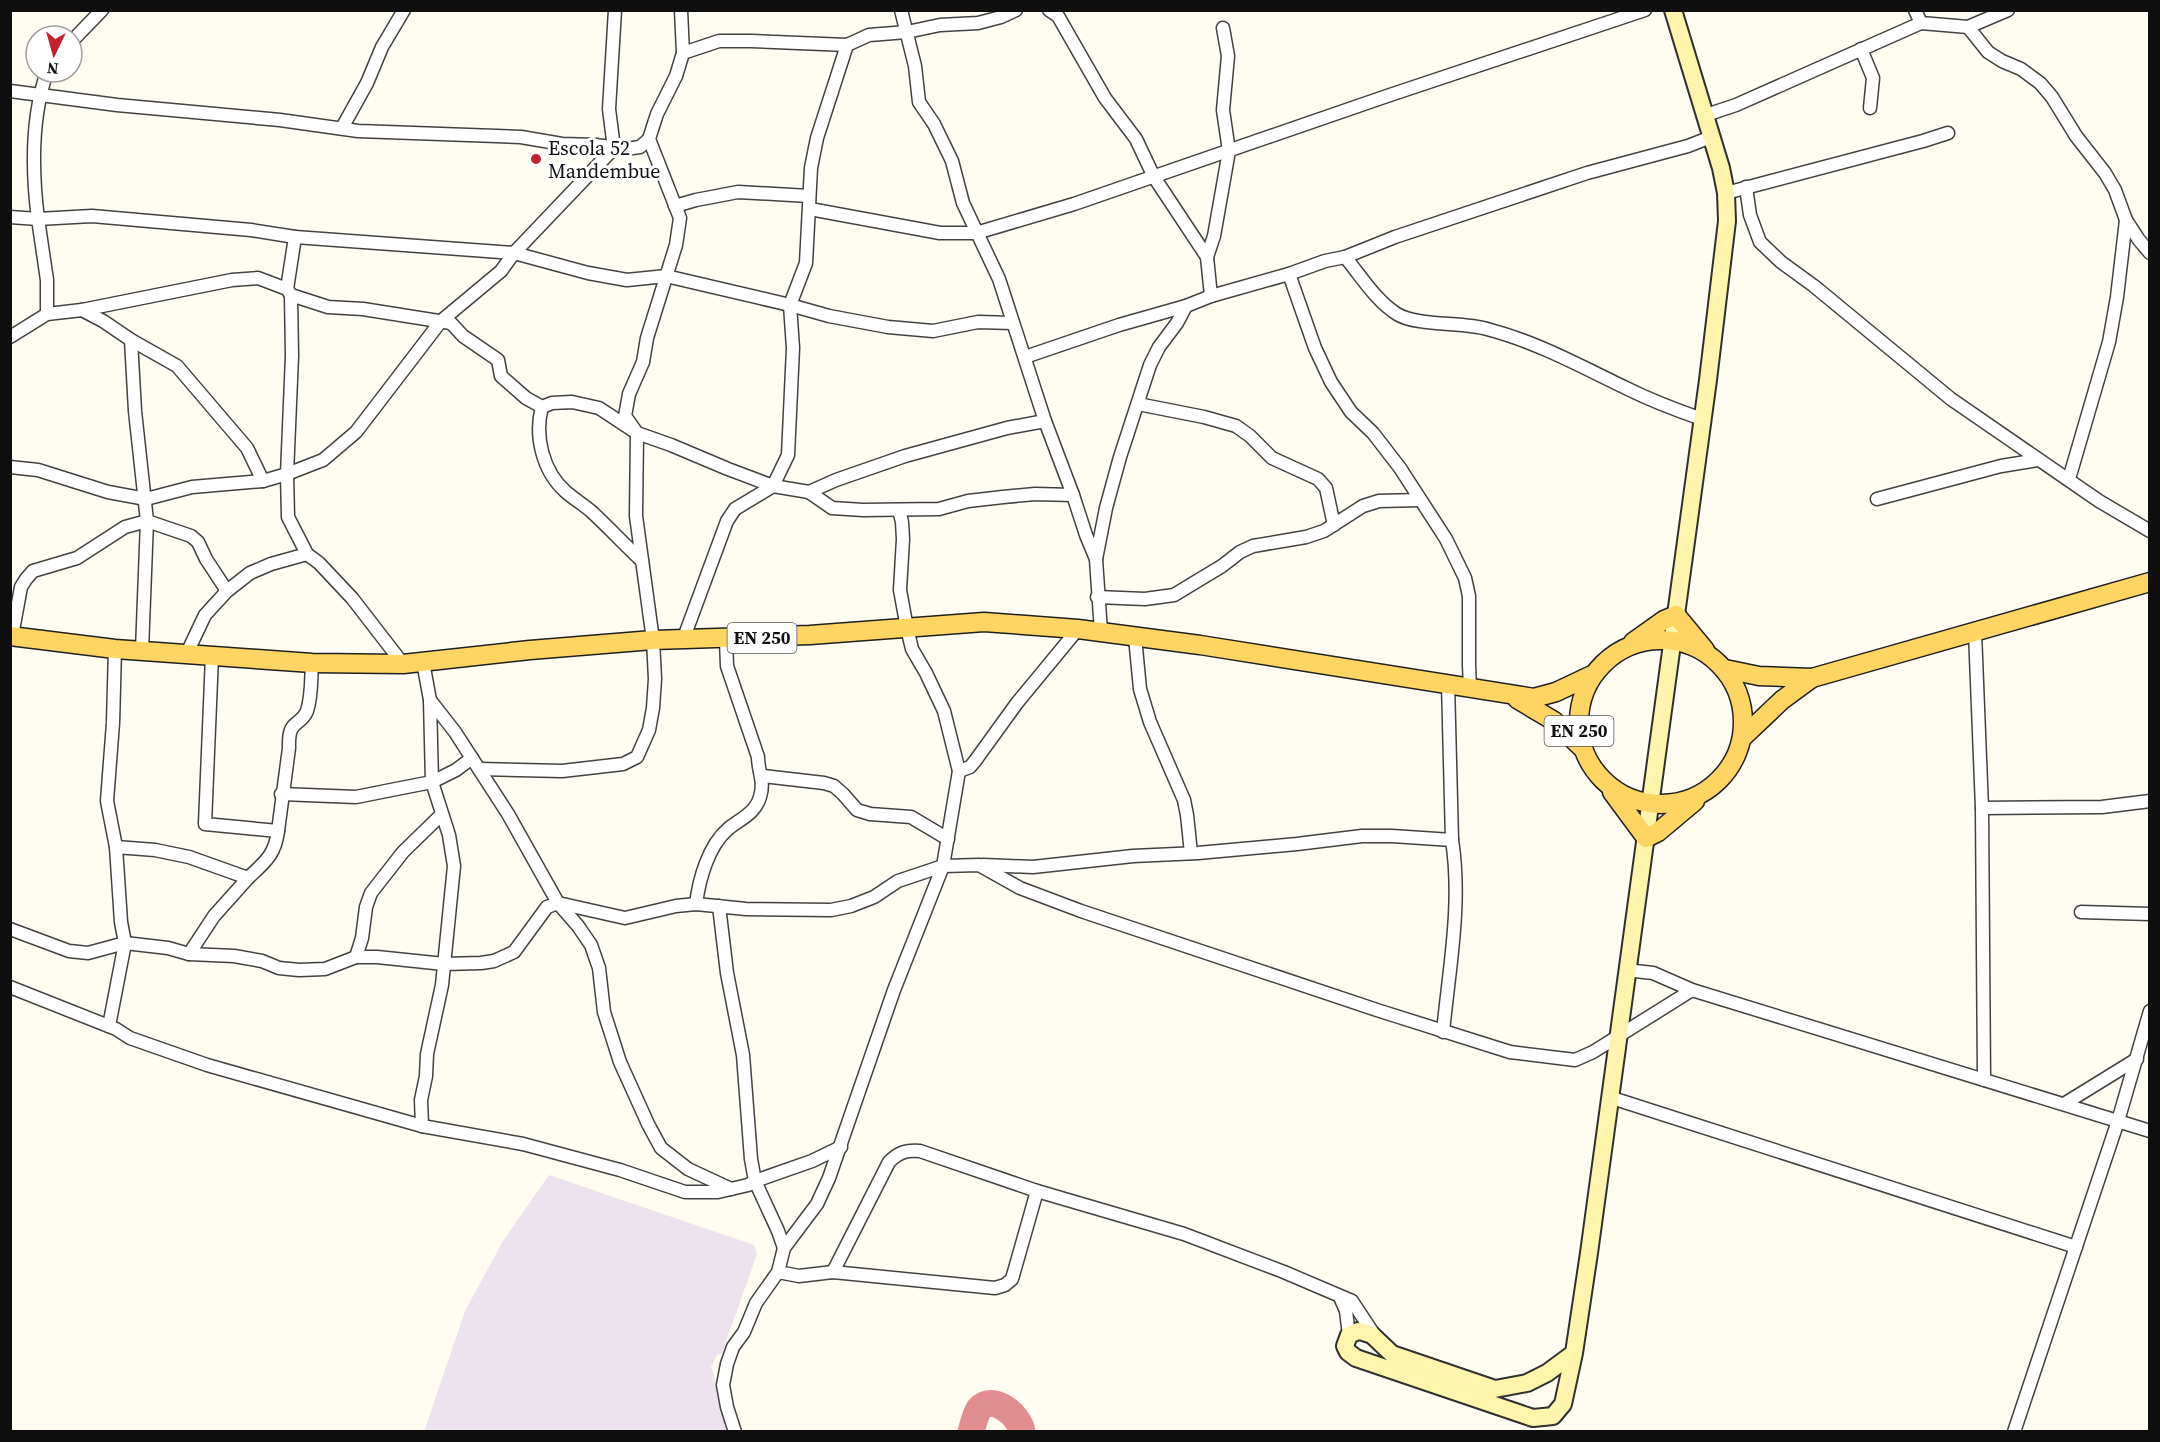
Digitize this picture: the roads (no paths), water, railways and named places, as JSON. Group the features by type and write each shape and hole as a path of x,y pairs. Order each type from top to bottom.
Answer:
{"main road":[{"name":"EN 250","path":"1725,669 1759,676 1812,678 2150,582"},
{"path":"1627,646 1664,620 1676,615 1710,656"},
{"name":"EN 250","path":"11,636 115,649 212,656 312,663 403,664 653,640 726,639 984,622 1078,629 1200,645 1534,698 1556,692 1593,675"},
{"name":"EN 250","path":"1510,694 1554,721 1581,747 1592,768 1607,786 1627,798 1650,804 1671,804 1691,799 1710,789 1725,775 1736,758 1742,738 1744,714 1737,690 1725,669 1710,656 1692,646 1672,640 1649,640 1627,646 1608,658 1593,675 1581,697 1577,722 1581,747"},
{"name":"EN 250","path":"1742,738 1782,700 1812,678"},
{"path":"1607,786 1646,838 1658,832 1710,789"}],"street":[{"path":"84,29 102,10"},
{"path":"342,128 367,83 382,47 404,10"},
{"path":"614,148 609,110 615,10"},
{"path":"10,91 117,105 269,118 358,131 521,137 562,144 625,149 640,147 649,139 657,114 676,76 683,53 681,10"},
{"path":"901,10 915,66 919,102 934,124 952,161 963,203 999,279 1045,421 1096,559"},
{"path":"683,53 719,41 847,45 869,35 908,32 940,25 978,23 1016,10"},
{"path":"1049,10 1058,16 1106,98 1136,139 1154,177 1207,257"},
{"path":"675,206 738,192 810,202 940,233 976,233 1025,220 1229,152 1387,96 1645,10"},
{"path":"1340,1297 1346,1311 1349,1335 1345,1346 1348,1352 1356,1358 1533,1418 1553,1416 1563,1404 1574,1353 1646,838 1727,221 1726,193 1712,137 1673,10"},
{"path":"1916,10 1921,23"},
{"path":"1706,115 1736,105 1921,23 1968,27 2008,10"},
{"path":"1968,27 1988,52 2021,69 2040,83 2052,97 2076,136 2110,181 2126,220 2144,238 2150,253"},
{"path":"1211,296 1207,257 1214,236 1229,152 1224,110 1228,56 1223,28"},
{"path":"683,640 727,521 735,509 773,486 788,455 793,348 790,305 806,263 811,168 817,138 847,45"},
{"path":"1861,49 1873,78 1870,108"},
{"path":"44,84 34,141 34,190 47,280 47,314"},
{"path":"1726,193 1948,133"},
{"path":"1025,357 1211,296 1289,274 1325,261 1346,257 1395,237 1587,173 1688,146 1712,137"},
{"path":"281,794 356,797 432,782 476,763 561,771 623,764 637,757 649,730 655,679 653,640 636,516 637,433 625,416 629,394 643,362 647,338 676,245 680,218 649,139"},
{"path":"10,467 38,470 108,492 146,499 192,487 263,481 323,460 356,432 441,321 501,271 514,253 614,148"},
{"path":"1746,187 1750,215 1760,242 1781,262 1814,286 1951,399 2099,501 2150,531"},
{"path":"10,217 38,219 92,216 251,230 295,237 514,253 588,273 627,280 666,276 829,316 888,327 933,331 978,322 1013,323"},
{"path":"2069,479 2109,342 2126,220"},
{"path":"295,237 289,292 292,356 287,474 288,518 307,554 319,563 352,598 403,664"},
{"path":"1346,257 1380,301 1398,315 1411,320 1486,328 1507,335 1564,357 1627,389 1702,419"},
{"path":"1289,274 1315,348 1331,382 1351,411 1373,433 1400,468 1446,539 1465,578 1469,596 1470,688"},
{"path":"10,337 47,314 82,310 232,280 258,278 328,307 363,309 451,323 464,336 498,360 501,376 526,398 542,407"},
{"path":"1101,632 1096,559 1106,508 1150,365 1186,306"},
{"path":"82,310 177,366 247,448 263,481"},
{"path":"131,340 139,452 147,521 142,650"},
{"path":"542,407 552,403 572,402 599,408 637,433 773,486 809,492 832,508 939,509 968,501 1035,494 1073,495"},
{"path":"1138,404 1236,426 1250,436 1272,458 1318,479 1326,488 1334,525"},
{"path":"542,407 538,420 538,434 546,462 556,481 590,510 642,561"},
{"path":"809,492 905,456 1007,428 1045,421"},
{"path":"1877,499 2001,466 2038,460"},
{"path":"1097,597 1146,599 1174,595 1253,546 1305,537 1334,525 1363,506 1379,501 1420,500"},
{"path":"735,1431 723,1385 733,1347 744,1332 756,1303 778,1272 784,1248 817,1204 841,1147 894,990 944,866 959,771 944,711 912,649 907,628 900,590 903,539 899,510"},
{"path":"11,636 21,587 33,572 77,558 125,527 147,521 191,536 198,542 227,591"},
{"path":"187,653 205,615 227,591 250,573 271,564 307,554"},
{"path":"959,771 970,767 1017,703 1078,629"},
{"path":"1975,632 1982,808 1984,1080"},
{"path":"1135,637 1140,689 1150,722 1184,800 1191,854"},
{"path":"696,904 699,879 704,866 726,830 752,812 760,798 763,776 758,766 759,757 727,666 726,639"},
{"path":"109,1026 125,943 120,910 117,847 107,801 113,723 115,649"},
{"path":"212,656 205,824 278,831"},
{"path":"422,1126 422,1100 427,1054 442,985 454,866 449,835 432,782 430,700 423,662"},
{"path":"189,954 214,916 274,850 289,748 288,736 291,726 306,714 312,663"},
{"path":"1443,1032 1457,895 1452,840 1448,683"},
{"path":"430,700 476,763 526,843 558,903 591,945 599,968 604,1012 620,1062 661,1148 688,1168 731,1189"},
{"path":"763,776 834,786 857,810 870,814 911,817 948,839"},
{"path":"1982,808 2102,807 2150,801"},
{"path":"356,957 371,893 403,852 441,815"},
{"path":"10,929 69,951 88,953 125,943 168,948 189,954 234,957 279,968 299,970 324,969 356,957 444,964 481,963 514,952 532,925 548,907 558,903 625,918 676,906 696,904 746,909 831,910 851,906 873,897 898,881 944,866 1033,867 1133,856 1191,854 1362,836 1452,840"},
{"path":"117,847 156,850 189,857 248,878"},
{"path":"979,865 1020,888 1081,911 1443,1032 1510,1052 1575,1060 1593,1052 1692,990"},
{"path":"719,906 743,1055 750,1149 755,1180 784,1248"},
{"path":"2081,912 2150,914"},
{"path":"1626,970 1653,974 1692,990 2150,1131"},
{"path":"10,987 109,1026 130,1038 207,1065 422,1126 523,1144 620,1170 685,1192 718,1192 748,1185 755,1180 813,1161 841,1147"},
{"path":"2014,1431 2118,1121 2150,1011"},
{"path":"2064,1104 2137,1059"},
{"path":"1609,1097 2076,1247"},
{"path":"833,1272 889,1162 905,1150 920,1151 1037,1191 1184,1234 1284,1272 1354,1304 1378,1342"},
{"path":"778,1272 799,1276 833,1272 995,1288 1005,1285 1012,1279 1037,1191"},
{"path":"1349,1335 1358,1331 1364,1332 1372,1335 1392,1353 1495,1389 1527,1383 1547,1373 1574,1353"}],"place":[{"name":"Escola 52 Mandembue","path":"536,159"}]}
